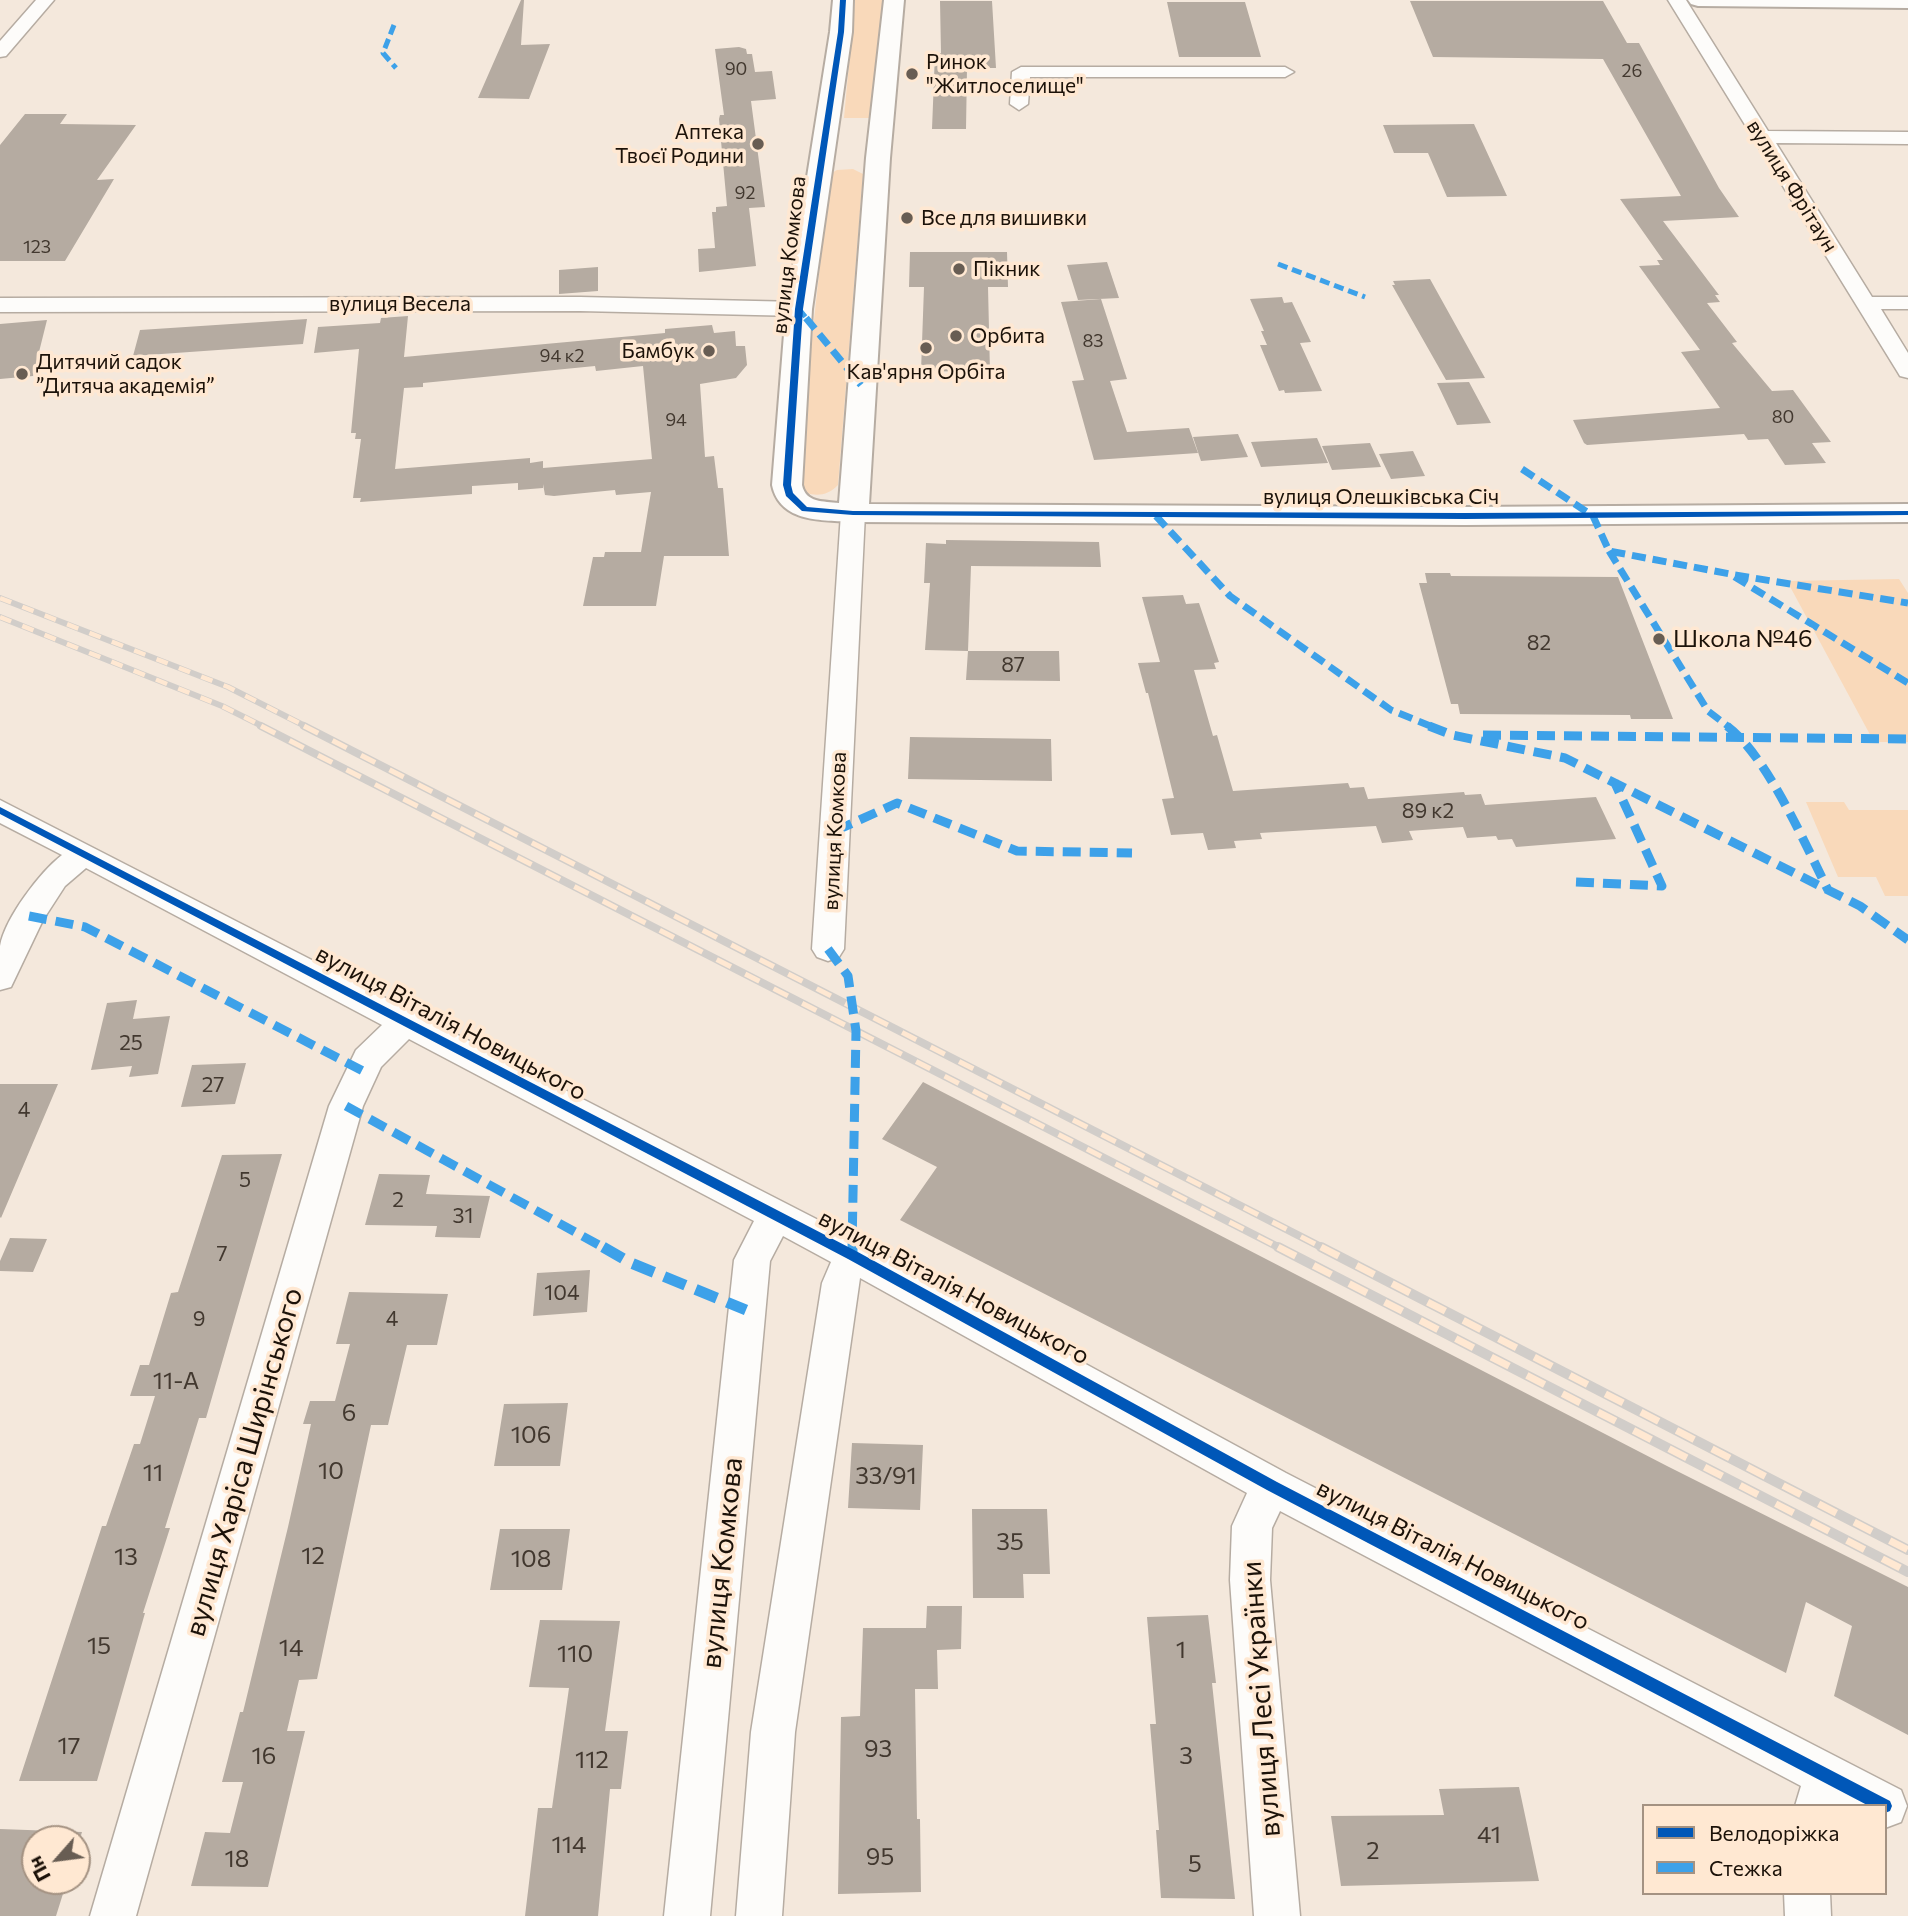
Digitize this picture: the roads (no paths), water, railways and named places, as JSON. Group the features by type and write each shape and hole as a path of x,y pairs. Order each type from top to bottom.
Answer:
{"street":[{"path":"0,52 45,0"},
{"name":"вулиця Комкова","path":"805,509 789,494 787,485 799,309 841,32 843,0"},
{"name":"вулиця Комкова","path":"828,949 853,513 878,158 894,0"},
{"name":"вулиця Фрітаун","path":"1677,0 1908,371"},
{"path":"1698,0 1907,2"},
{"path":"1019,104 1021,72 1285,72"},
{"path":"1760,137 1908,138"},
{"path":"1866,303 1908,303"},
{"name":"вулиця Весела","path":"0,305 556,304 799,309"},
{"name":"вулиця Олешківська Січ","path":"805,509 853,513 1067,516 1908,513"},
{"name":"вулиця Віталія Новицького","path":"0,810 852,1255 1821,1790 1877,1804"},
{"path":"0,978 29,916 54,878 84,854"},
{"name":"вулиця Харіса Ширінського","path":"113,1916 346,1106 368,1059 404,1023"},
{"name":"вулиця Комкова","path":"687,1916 752,1259 775,1216"},
{"path":"759,1916 773,1732 840,1283 852,1255"},
{"name":"вулиця Лесі Українки","path":"1272,1486 1252,1527 1250,1580 1277,1916"},
{"name":"вулиця Віталія Новицького","path":"1887,1807 1908,1818"},
{"path":"1807,1895 1808,1916"}],"railway":[{"path":"0,598 228,687 307,727"},
{"path":"0,617 222,706 264,727"},
{"path":"261,726 1282,1249"},
{"path":"304,726 1325,1249"},
{"path":"1278,1247 1908,1572"},
{"path":"1321,1247 1908,1550"}],"place":[{"name":"Ринок \"Житлоселище\"","path":"912,74"},
{"name":"Аптека Твоєї Родини","path":"758,144"},
{"name":"Все для вишивки","path":"907,218"},
{"name":"Пікник","path":"959,269"},
{"name":"Орбита","path":"956,336"},
{"name":"Кав'ярня Орбіта","path":"926,348"},
{"name":"Бамбук","path":"709,351"},
{"name":"Дитячий садок ”Дитяча академія”","path":"22,374"},
{"name":"Школа №46","path":"1659,639"}]}
